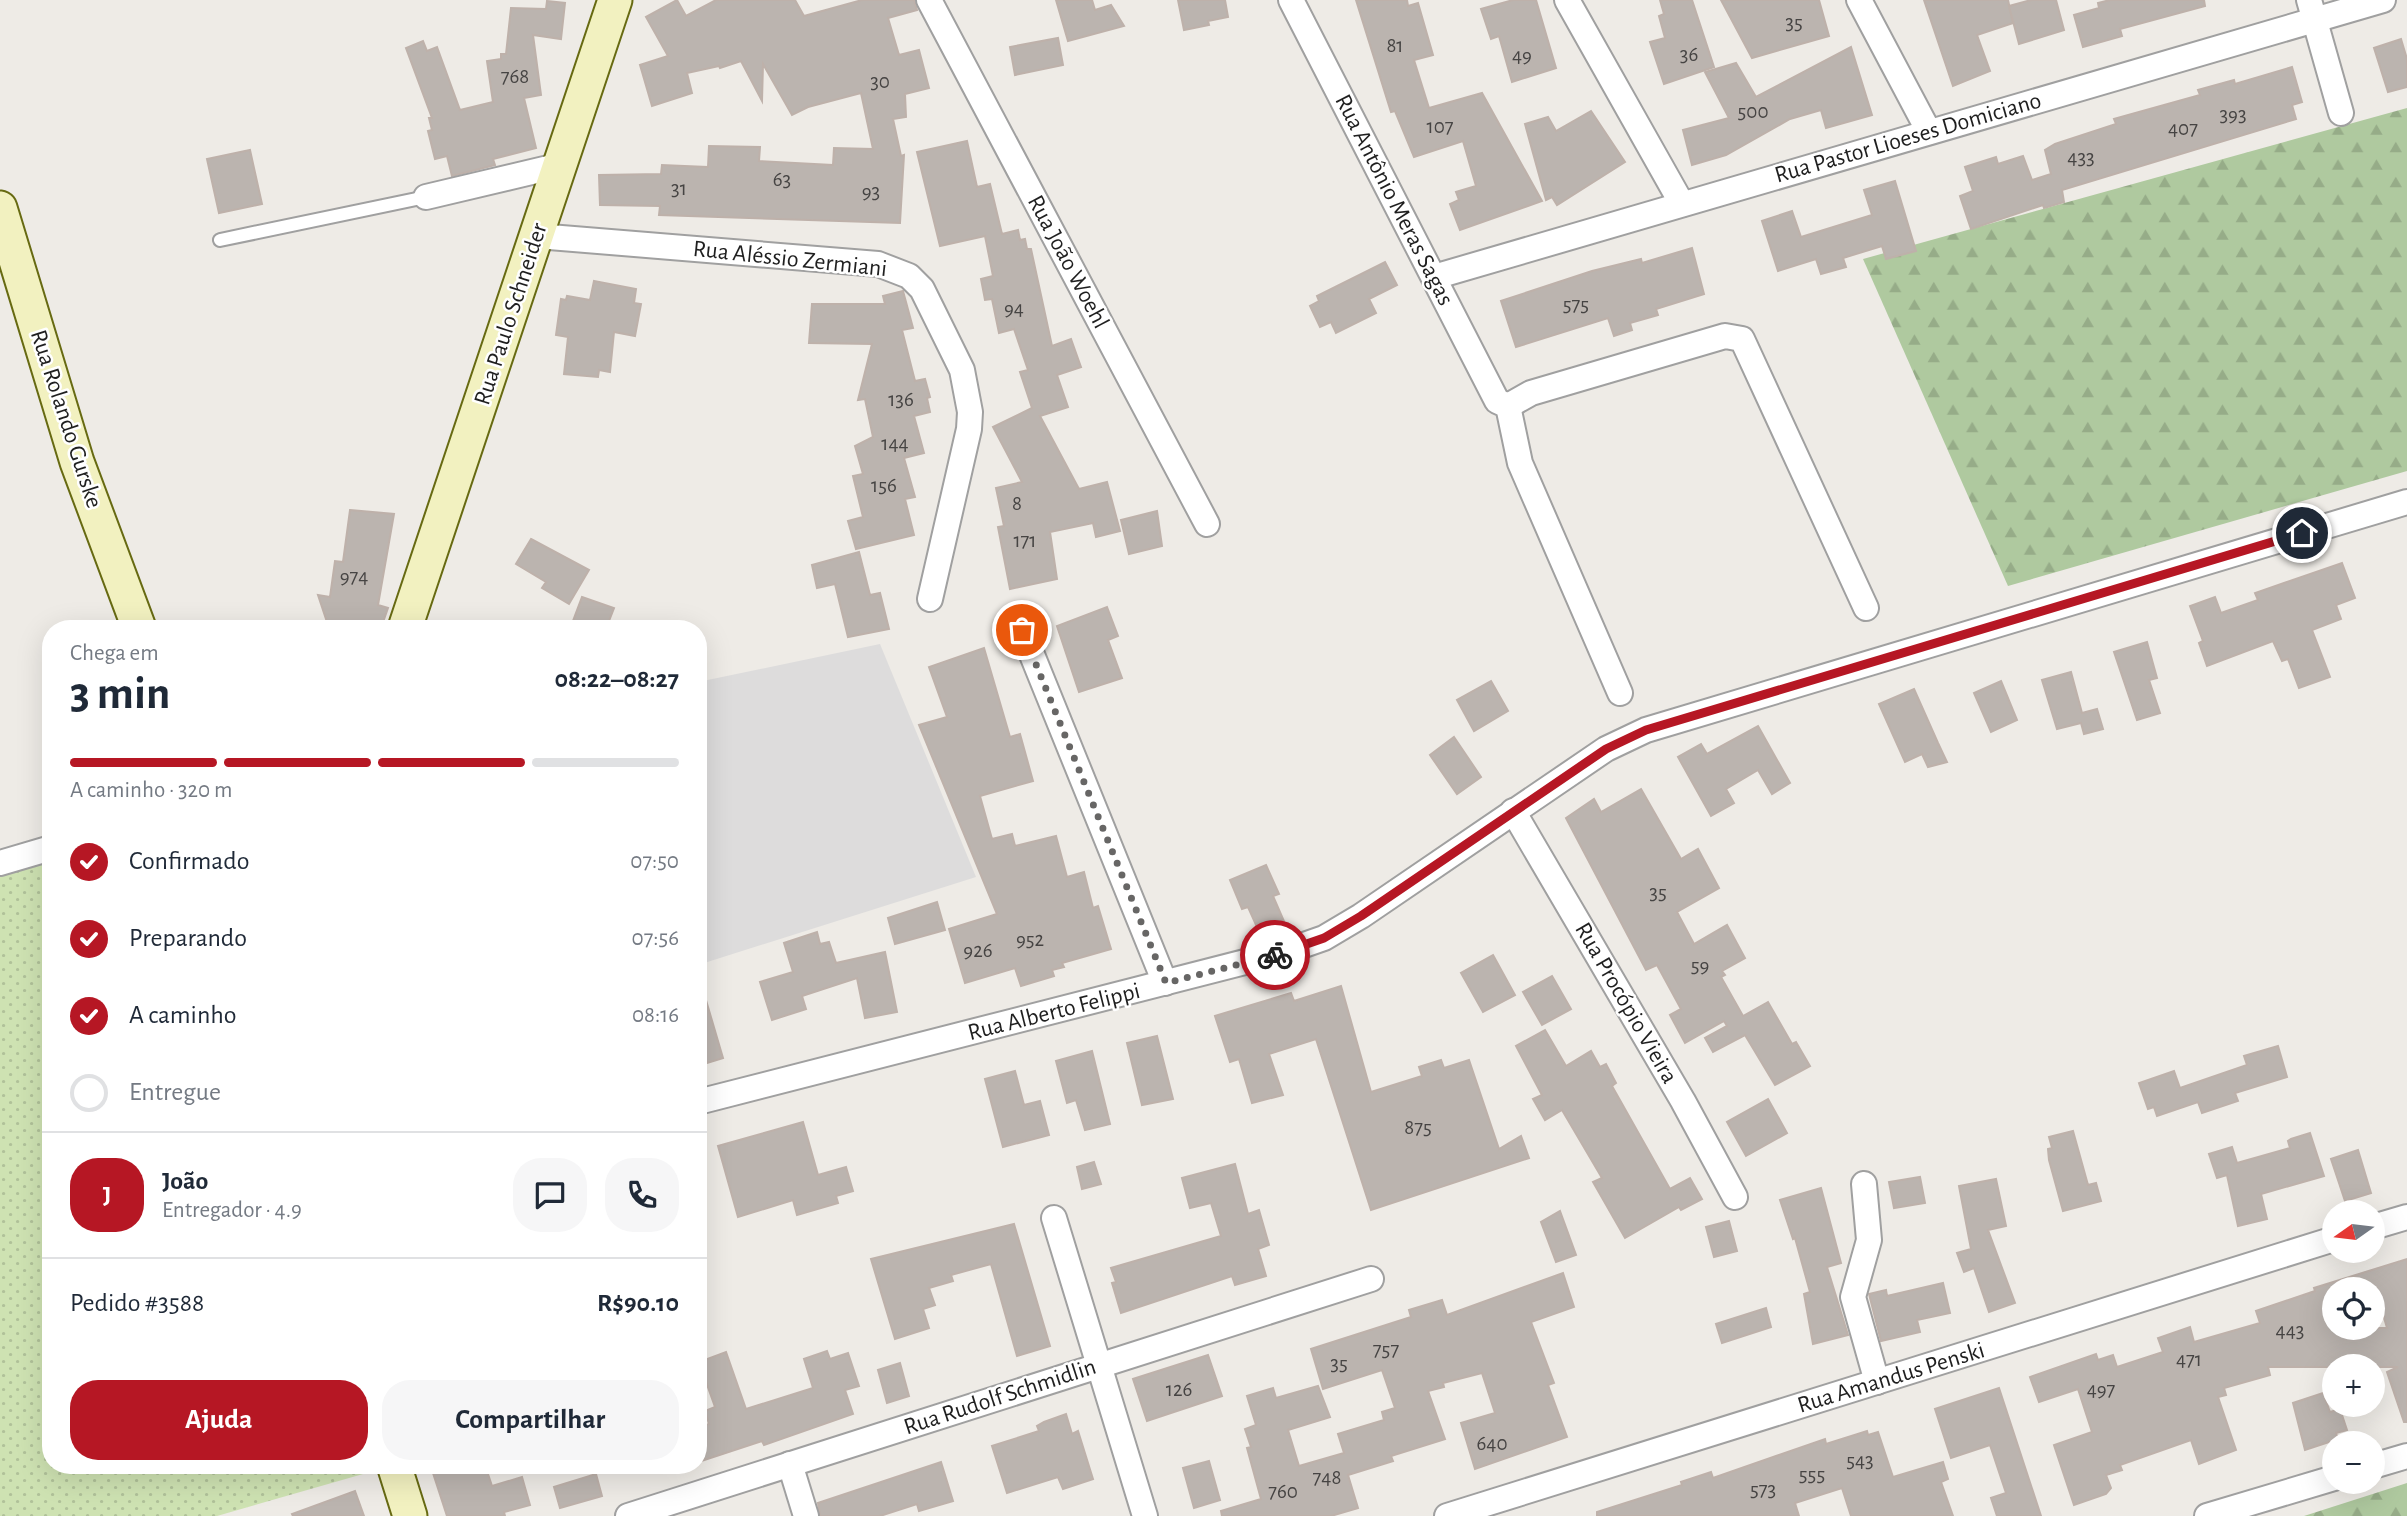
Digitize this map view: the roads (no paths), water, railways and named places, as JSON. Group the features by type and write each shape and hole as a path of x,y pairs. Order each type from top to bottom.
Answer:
{"street":[{"name":"Rua Paulo Schneider","path":"408,620 615,0"},
{"name":"Rua João Woehl","path":"929,0 1207,524"},
{"name":"Rua Antônio Meras Sagas","path":"1291,0 1433,277 1503,403 1520,463 1620,693"},
{"path":"1567,0 1682,204"},
{"path":"1859,0 1929,132"},
{"name":"Rua Pastor Lioeses Domiciano","path":"1433,277 1929,132 2312,10 2383,0"},
{"path":"2312,10 2341,113"},
{"path":"426,197 561,165"},
{"name":"Rua Rolando Gurske","path":"0,208 77,462 136,620"},
{"name":"Rua Aléssio Zermiani","path":"537,236 878,264 909,276 922,289 962,370 970,412 969,429 930,599"},
{"path":"1503,403 1725,336 1742,339 1866,608"},
{"name":"Rua Alberto Felippi","path":"707,1100 1166,983 1284,952 1324,938 1361,916 1606,749 1646,730 2407,502"},
{"path":"1022,630 1166,983"},
{"name":"Rua Procópio Vieira","path":"1513,811 1676,1089 1735,1197"},
{"path":"0,863 42,851"},
{"path":"1864,1184 1869,1240 1853,1297 1877,1382"},
{"path":"2385,1223 2407,1217"},
{"path":"1054,1218 1145,1516"},
{"name":"Rua Amandus Penski","path":"1447,1516 2322,1243"},
{"name":"Rua Rudolf Schmidlin","path":"628,1516 1371,1279"},
{"path":"2385,1462 2407,1456"},
{"path":"790,1464 806,1516"},
{"path":"397,1474 410,1516"},
{"path":"2207,1516 2322,1482"}],"lane":[{"path":"220,240 426,197"}]}
